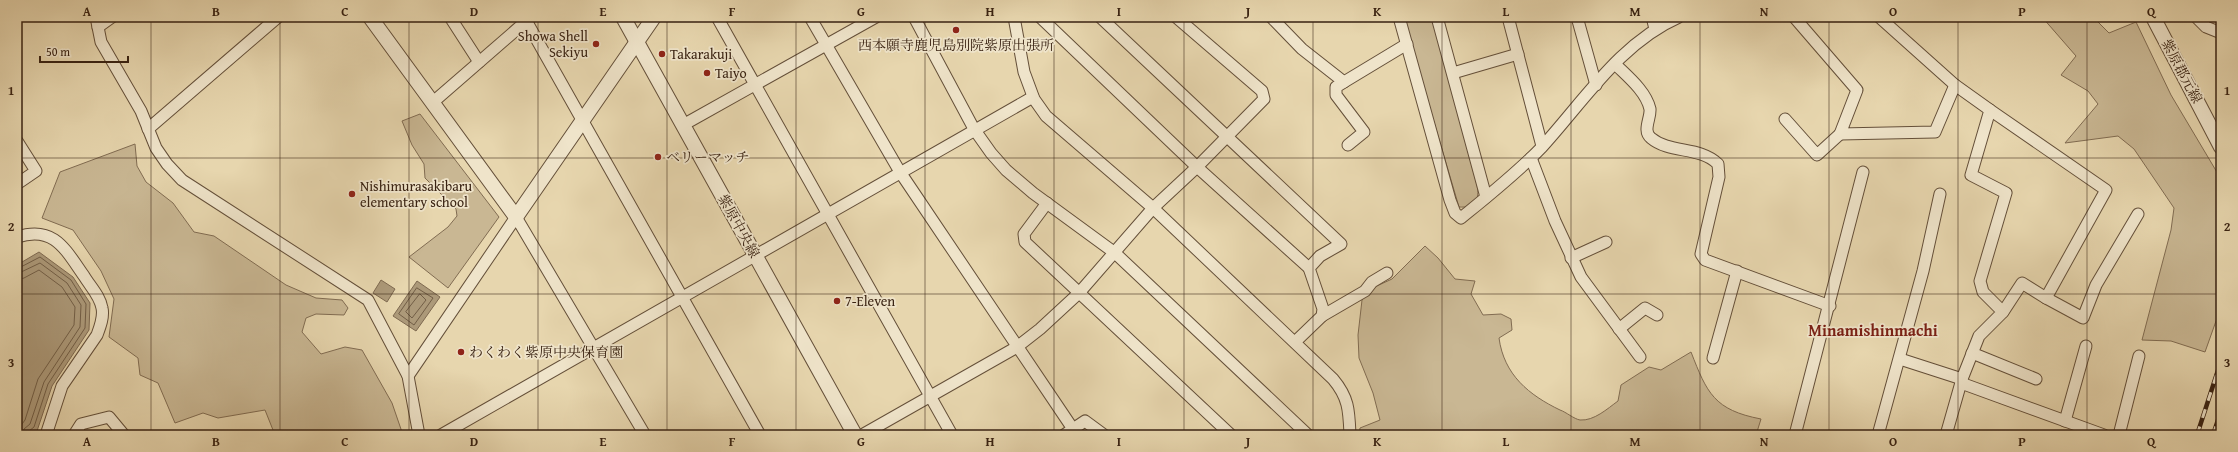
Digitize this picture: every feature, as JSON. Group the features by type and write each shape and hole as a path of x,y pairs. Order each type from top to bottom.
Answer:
{"street":[{"path":"112,17 97,22 101,42 140,111 163,158 182,180 368,300 408,376 419,435"},
{"path":"148,129 278,17"},
{"path":"370,17 516,217 643,432 631,435"},
{"path":"450,17 479,62"},
{"name":"紫原中央線","path":"623,17 856,435"},
{"path":"408,376 654,17"},
{"path":"717,17 952,435"},
{"path":"810,17 900,172 1017,347 1072,433 1085,421 1104,435"},
{"path":"682,125 876,17"},
{"path":"914,17 974,129 991,153 1006,170 1019,183 1116,253 1308,435"},
{"path":"1014,17 1024,72 1038,106 1053,123 1154,208 1295,342 1344,392 1350,420 1350,435"},
{"path":"1040,17 1197,167 1309,268 1323,309 1322,316"},
{"path":"1100,17 1226,138 1341,244 1320,256 1309,268"},
{"path":"862,435 1017,347 1040,329 1079,293 1116,253 1154,208 1264,99 1262,91 1176,17"},
{"path":"1271,17 1302,49 1344,82"},
{"path":"1399,17 1450,200 1456,213 1461,218 1530,158 1615,64 1655,29 1679,17"},
{"path":"1437,17 1486,197"},
{"path":"1508,17 1542,146"},
{"path":"1578,17 1596,85"},
{"path":"1652,17 1655,29"},
{"path":"1784,119 1817,155 1840,134 1857,90 1794,17"},
{"path":"1879,17 1955,85 2106,190 2046,298"},
{"name":"紫原郡元線","path":"2153,17 2221,147"},
{"path":"2196,17 2206,27 2221,33"},
{"path":"432,103 528,18 582,121 760,435"},
{"path":"1348,145 1364,132 1336,95 1336,87 1407,44"},
{"path":"1453,73 1518,54"},
{"path":"1615,64 1644,97 1650,110 1647,131 1649,137 1661,145 1706,155 1718,164 1719,177 1701,254 1705,260 1830,306"},
{"path":"1840,134 1935,132 1955,85"},
{"path":"441,435 974,129 1033,97"},
{"path":"1990,110 1971,175 2006,193 1980,281 1983,292 2003,312"},
{"path":"17,141 36,171 17,184"},
{"path":"1530,158 1571,258 1581,277 1640,357"},
{"path":"1795,435 1830,306 1863,172"},
{"path":"1878,435 1900,359 1940,194"},
{"path":"1047,203 1024,234 1025,242 1230,435"},
{"path":"1946,435 1962,381 1979,336 2003,312 2022,283 2083,318 2096,285 2138,214"},
{"path":"17,237 40,233 54,239 65,248 93,289 102,309 101,326 97,336 62,386 46,435"},
{"path":"1571,258 1606,242"},
{"path":"1713,358 1736,271"},
{"path":"1295,342 1322,316 1365,291 1372,282 1387,273"},
{"path":"1619,329 1645,308 1657,315"},
{"path":"2065,421 2086,346"},
{"path":"1972,353 2036,379"},
{"path":"2119,435 2139,356"},
{"path":"1900,359 2104,435"},
{"path":"74,435 81,424 108,417 124,435"}],"shaded area":[{"path":"1403,17 1432,17 1478,190 1477,199 1469,206 1459,207"},
{"path":"2042,17 2093,17 2109,33 2136,22 2171,95 2221,179 2221,307 2205,352 2171,341 2142,340 2171,230 2174,208 2134,149 2118,136 2065,143 2098,104 2088,91 2061,75 2076,56"},
{"path":"420,114 499,217 448,288 409,257 448,227 457,216 456,209 425,178 424,164 412,145 402,121"},
{"path":"135,144 137,166 146,182 173,203 194,232 214,236 286,285 316,298 342,300 348,308 344,315 316,314 306,318 302,332 321,354 345,347 362,350 392,403 403,435 275,435 265,410 218,418 203,413 175,423 158,383 140,375 138,358 109,337 114,299 101,271 73,230 42,218 60,172"},
{"path":"1425,246 1438,258 1455,279 1475,281 1471,294 1483,315 1501,314 1511,319 1512,330 1499,338 1506,363 1520,382 1538,398 1580,420 1590,419 1600,414 1618,401 1621,385 1649,367 1661,370 1691,352 1702,378 1714,398 1722,405 1732,410 1761,419 1756,435 1359,435 1360,428 1380,420 1373,393 1359,358 1358,335 1362,300 1368,290 1392,279"}],"water":[{"path":"39,252 73,277 90,303 89,330 52,386 37,431 29,435 17,435 17,265"},
{"path":"381,280 395,289 387,302 373,293"},
{"path":"417,281 440,297 416,331 393,316"}],"railway":[{"path":"2197,435 2221,361"},
{"path":"2213,435 2221,411"}],"place":[{"name":"西本願寺鹿児島別院紫原出張所","path":"956,30"},
{"name":"Showa Shell Sekiyu","path":"596,44"},
{"name":"Takarakuji","path":"662,54"},
{"name":"Taiyo","path":"707,73"},
{"name":"ベリーマッチ","path":"658,157"},
{"name":"Nishimurasakibaru elementary school","path":"352,194"},
{"name":"7-Eleven","path":"837,301"},
{"name":"わくわく紫原中央保育園","path":"461,352"}],"district":[{"name":"Minamishinmachi","path":"1873,330"}]}
